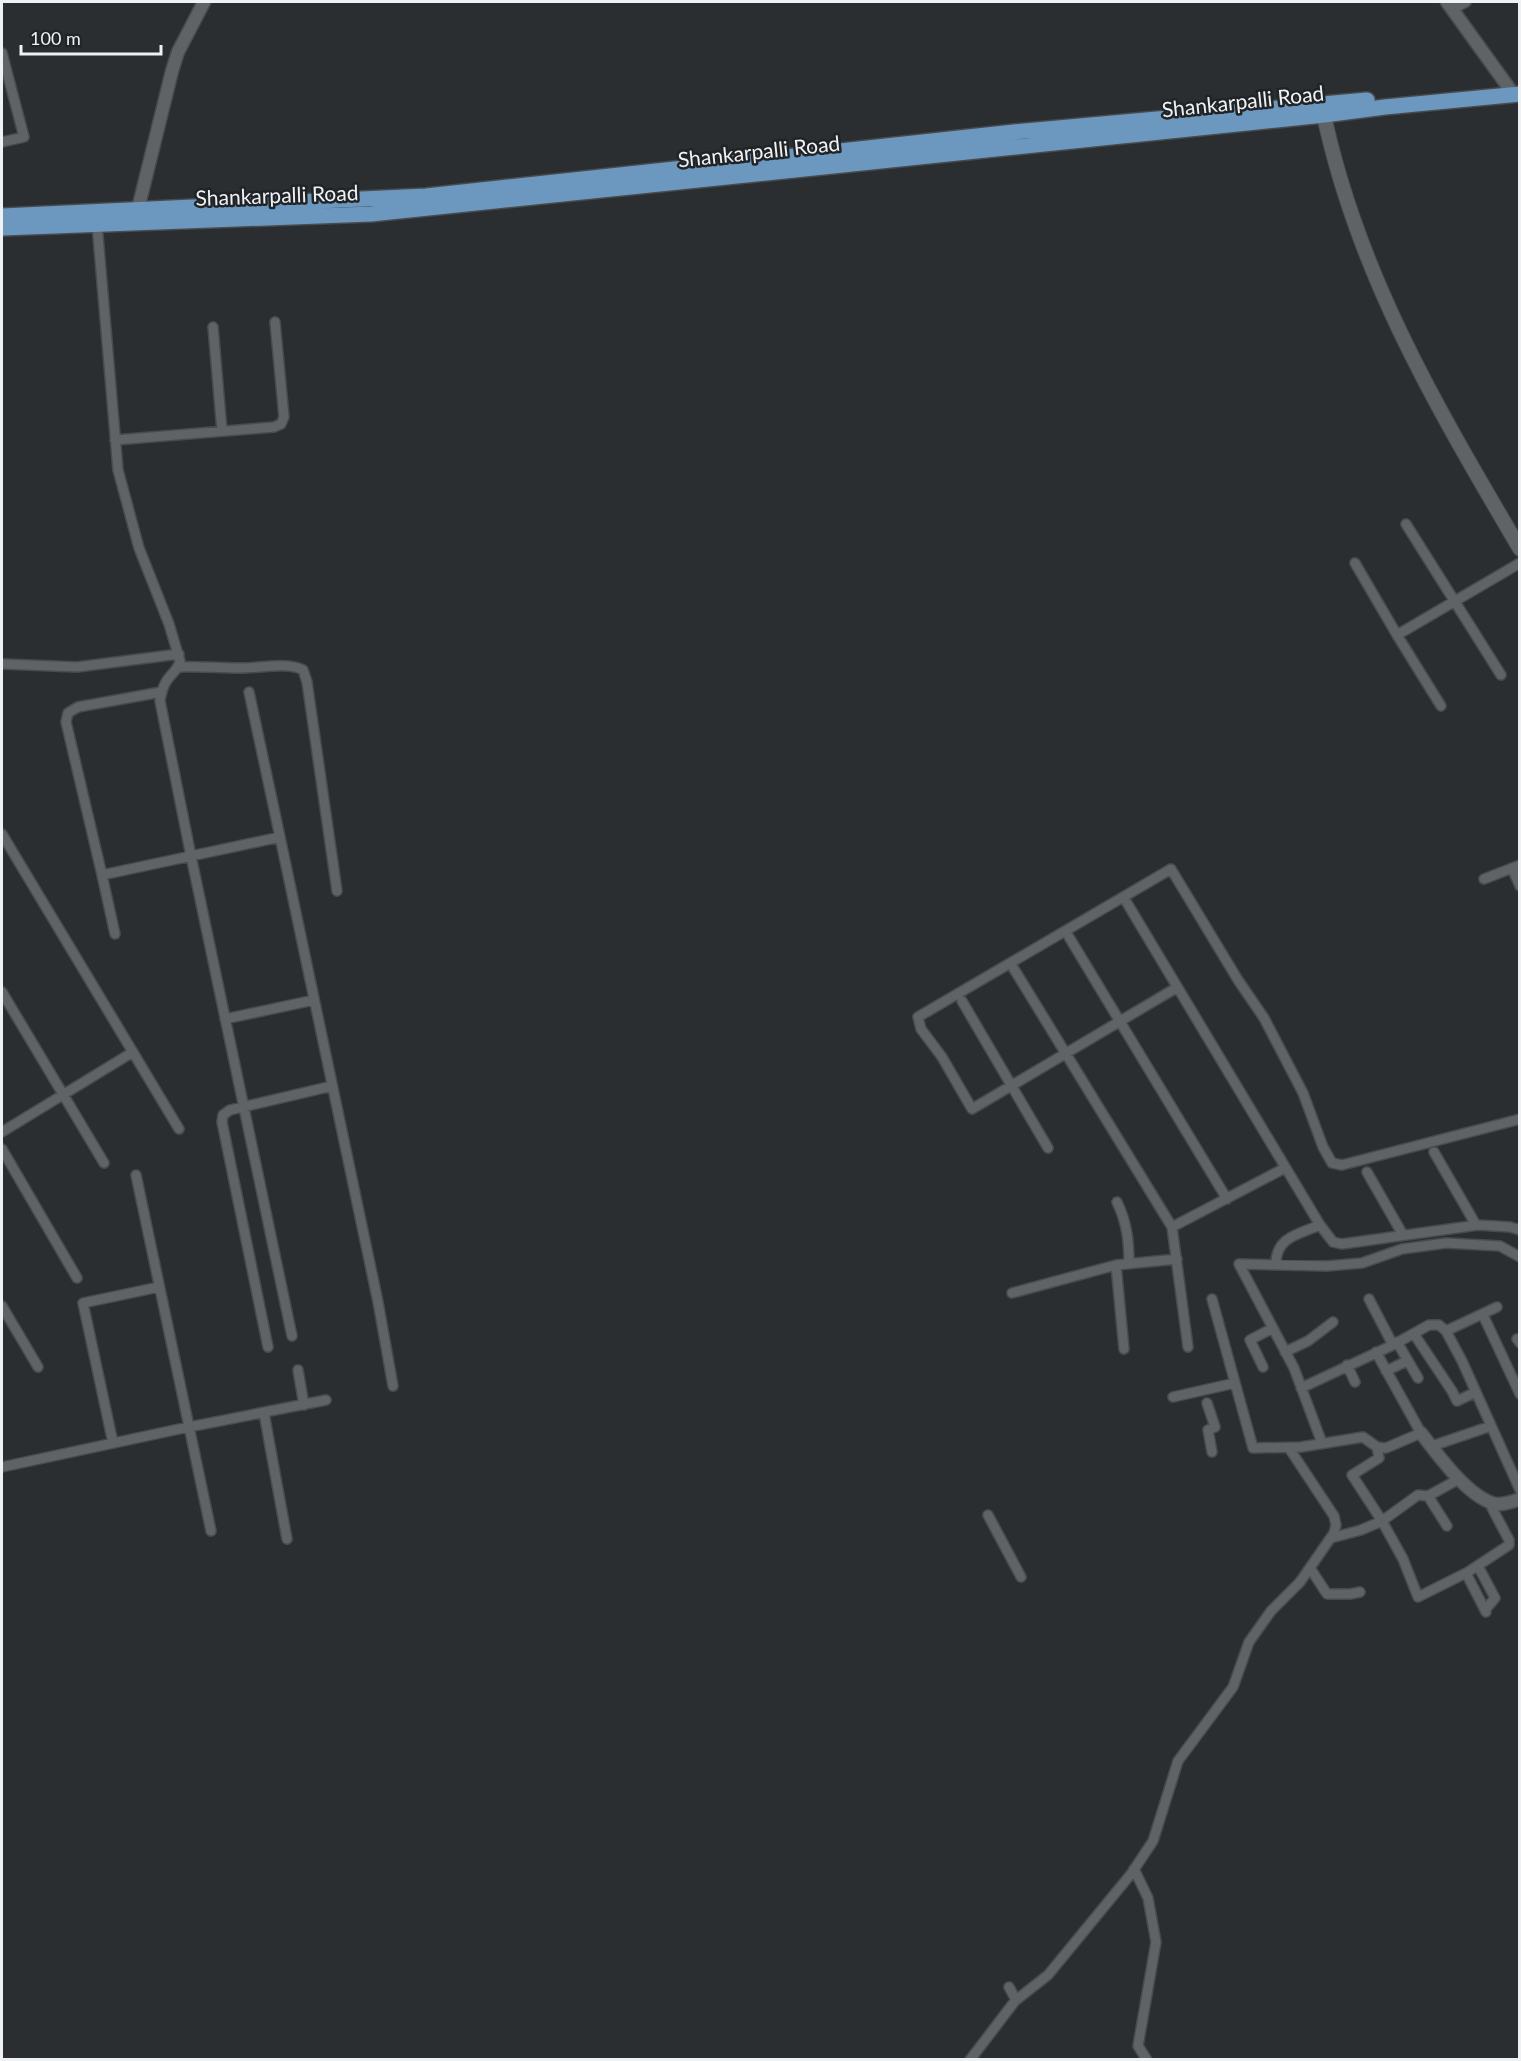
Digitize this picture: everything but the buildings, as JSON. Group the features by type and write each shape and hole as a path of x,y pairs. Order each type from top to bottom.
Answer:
{"main road":[{"name":"Shankarpalli Road","path":"2,228 371,214 1516,89"},
{"name":"Shankarpalli Road","path":"2,216 426,196 1014,132 1323,110"},
{"path":"1323,110 1344,188 1383,298 1438,408 1520,549"}],"street":[{"path":"138,209 178,52 204,2"},
{"path":"1466,2 1450,5 1516,89"},
{"path":"2,53 24,137 2,142"},
{"path":"97,224 118,470 139,548 179,654 179,667 166,681 160,701 292,1336"},
{"path":"115,440 274,427 281,424 284,417 275,322"},
{"path":"213,327 222,431"},
{"path":"1406,524 1501,675"},
{"path":"1355,563 1442,706"},
{"path":"1397,635 1520,563"},
{"path":"3,664 77,667 179,654"},
{"path":"179,667 287,666 303,670 308,682 337,891"},
{"path":"116,934 66,722 68,713 78,707 161,692"},
{"path":"249,692 378,1302 393,1386"},
{"path":"2,834 179,1129"},
{"path":"102,875 280,837"},
{"path":"1484,879 1516,866 1520,886"},
{"path":"1176,988 972,1109 942,1057 921,1029 918,1017 1171,869 1238,980 1264,1018 1303,1093 1323,1148 1332,1163 1342,1165 1520,1119"},
{"path":"1126,903 1320,1225 1333,1242 1342,1244 1476,1225 1510,1227 1520,1230"},
{"path":"1069,936 1227,1199"},
{"path":"1014,969 1173,1227 1188,1347"},
{"path":"2,992 104,1163"},
{"path":"225,1019 314,1000"},
{"path":"962,1001 1048,1148"},
{"path":"2,1132 133,1052"},
{"path":"268,1347 222,1122 226,1112 332,1086"},
{"path":"2,1149 77,1278"},
{"path":"1434,1152 1476,1225"},
{"path":"1173,1227 1286,1168"},
{"path":"1367,1172 1403,1235"},
{"path":"136,1175 211,1531"},
{"path":"1117,1202 1123,1215 1128,1237 1129,1264"},
{"path":"1276,1265 1276,1253 1284,1241 1320,1225"},
{"path":"1322,1443 1285,1352 1239,1264 1327,1266 1362,1263 1402,1249 1446,1243 1500,1246 1520,1257"},
{"path":"1012,1293 1116,1265 1177,1259"},
{"path":"1116,1265 1124,1349"},
{"path":"113,1443 83,1303 159,1287"},
{"path":"1212,1299 1253,1448 1289,1448 1363,1437 1377,1447 1386,1448 1421,1433"},
{"path":"1369,1299 1418,1378"},
{"path":"2,1306 38,1366"},
{"path":"1446,1331 1497,1307"},
{"path":"1483,1315 1520,1394"},
{"path":"1285,1352 1308,1341 1333,1322"},
{"path":"1301,1388 1434,1324 1439,1325 1446,1331 1476,1392 1520,1490"},
{"path":"1263,1367 1250,1340 1273,1328"},
{"path":"1414,1334 1457,1401 1476,1392"},
{"path":"1376,1352 1421,1433 1460,1479 1481,1497 1494,1504 1520,1499"},
{"path":"1386,1371 1407,1361"},
{"path":"1347,1365 1355,1382"},
{"path":"298,1370 304,1405"},
{"path":"1173,1397 1235,1383"},
{"path":"2,1467 326,1400"},
{"path":"1207,1403 1215,1427 1208,1430 1212,1452"},
{"path":"264,1413 287,1539"},
{"path":"1431,1446 1491,1426"},
{"path":"1377,1447 1379,1458 1352,1475 1382,1521 1403,1560 1418,1598 1466,1573 1509,1545 1509,1540 1492,1508 1494,1504"},
{"path":"970,2060 1016,2000 1048,1976 1134,1869 1153,1841 1178,1761 1233,1686 1249,1642 1271,1611 1310,1568 1332,1538 1336,1525 1334,1516 1289,1448"},
{"path":"1332,1538 1382,1521 1418,1496 1428,1496 1460,1479"},
{"path":"1428,1496 1447,1526"},
{"path":"988,1515 1021,1577"},
{"path":"1466,1573 1485,1611 1495,1598 1478,1566"},
{"path":"1310,1568 1327,1594 1360,1592"},
{"path":"1134,1869 1148,1898 1156,1942 1138,2046 1147,2060"},
{"path":"1009,1987 1016,2000"}]}
